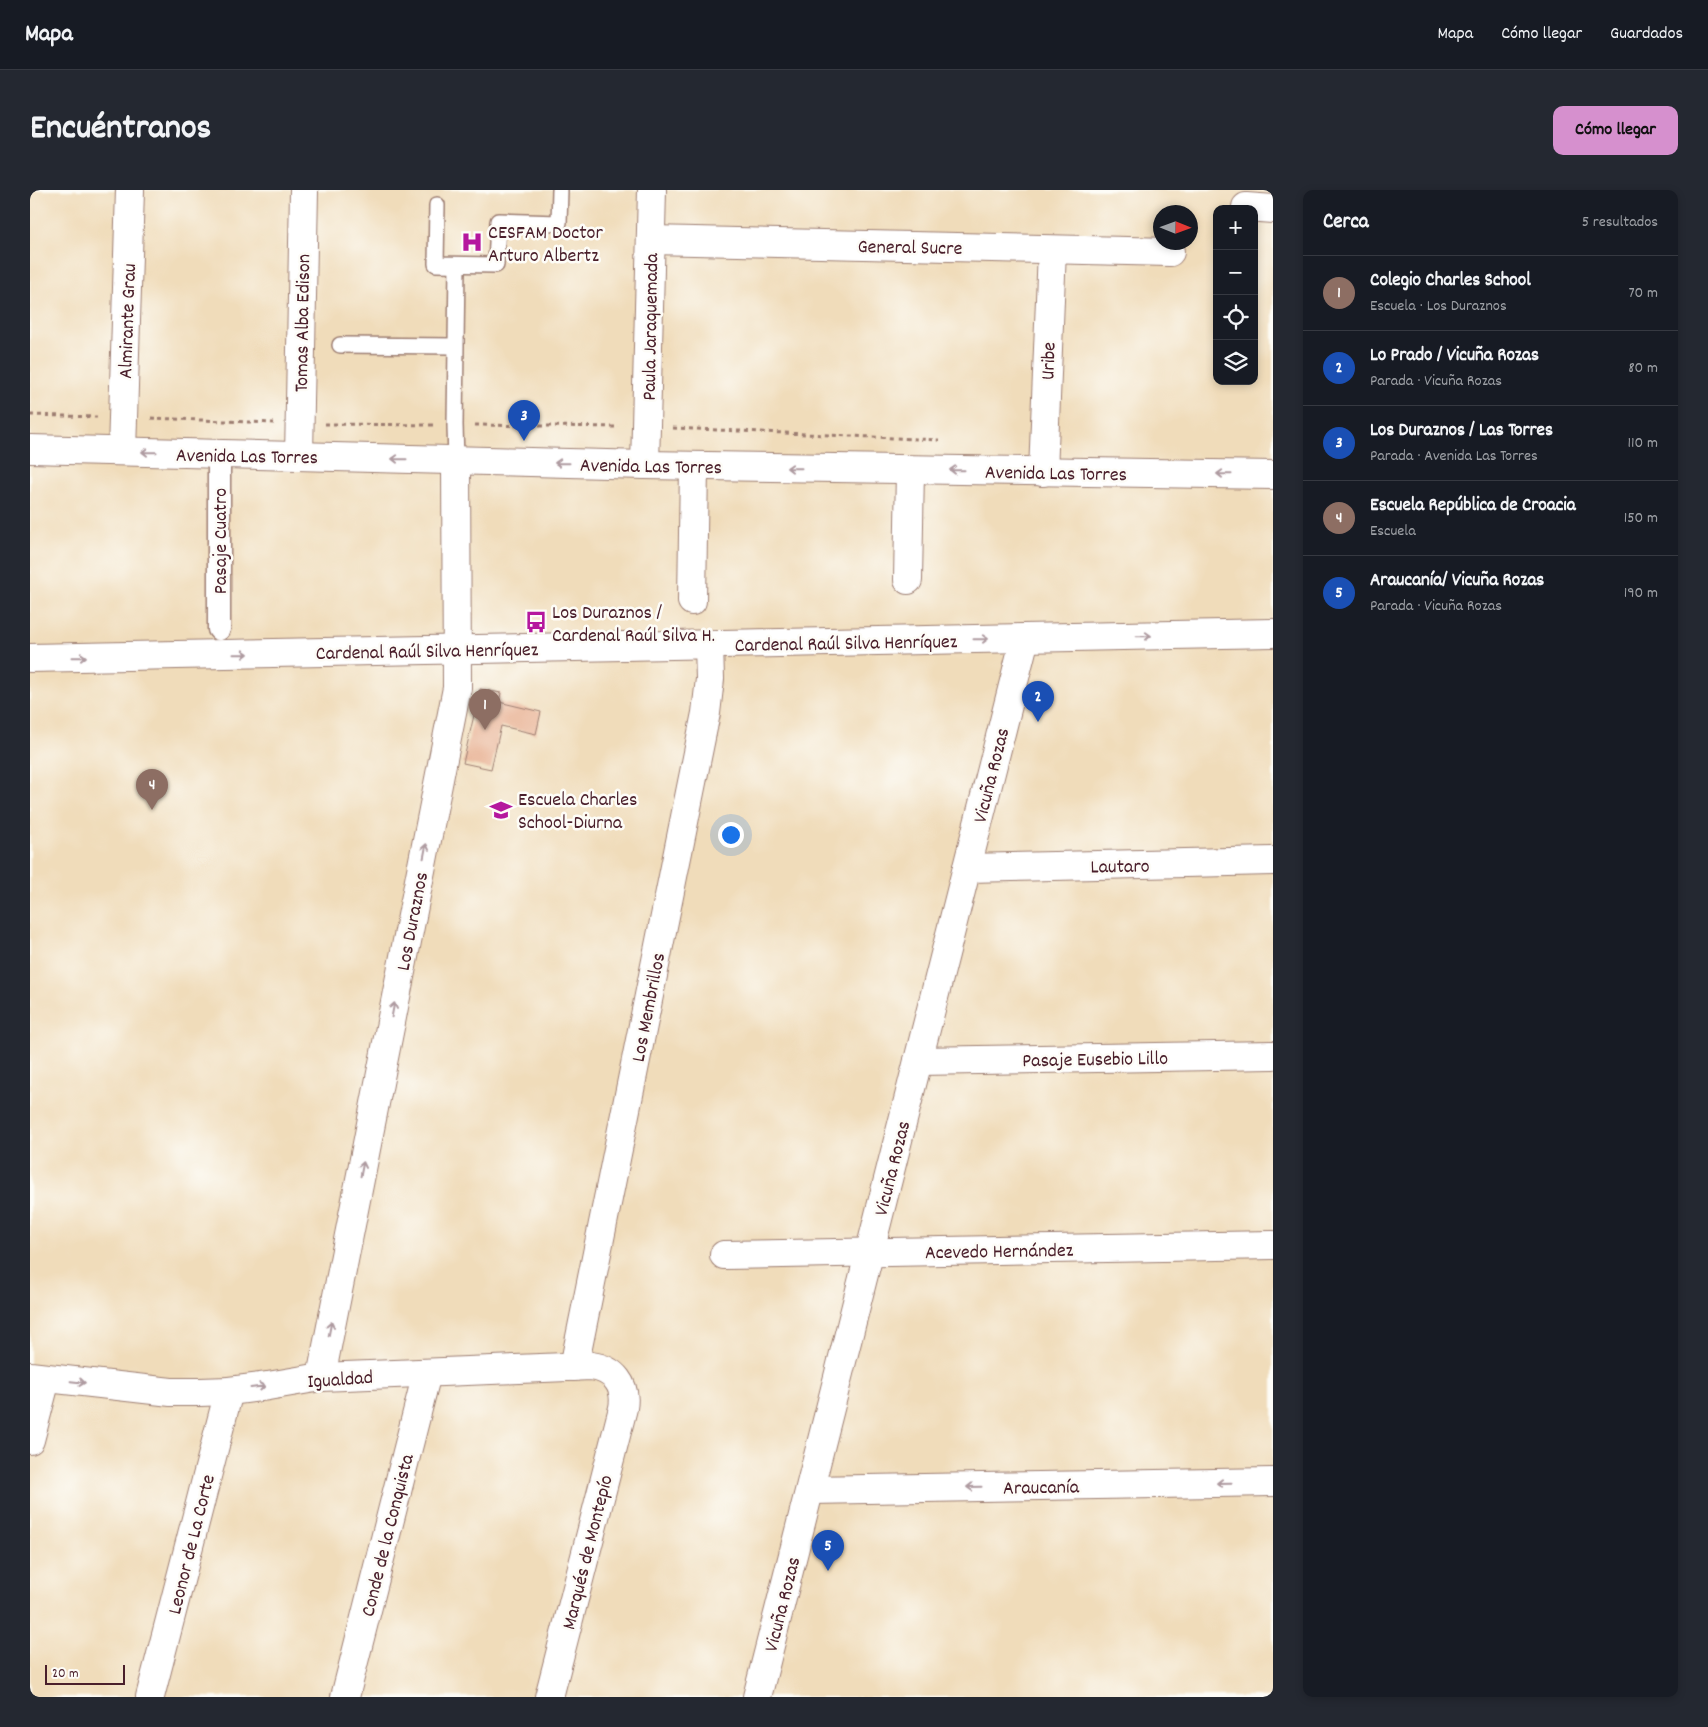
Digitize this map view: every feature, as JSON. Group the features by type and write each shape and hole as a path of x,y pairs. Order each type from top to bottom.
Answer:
{"street":[{"name":"Almirante Grau","path":"122,451 130,190"},
{"name":"Tomas Alba Edison","path":"299,456 304,190"},
{"name":"Paula Jaraquemada","path":"645,465 652,190"},
{"path":"1258,208 1273,209"},
{"name":"General Sucre","path":"651,240 1170,252"},
{"name":"Uribe","path":"1043,472 1052,250"},
{"name":"Avenida Las Torres","path":"30,449 645,465 1273,475"},
{"name":"Pasaje Cuatro","path":"219,454 219,629"},
{"name":"Los Duraznos","path":"321,1377 457,688 456,460"},
{"path":"692,602 694,466"},
{"path":"908,580 910,470"},
{"name":"Cardenal Raúl Silva Henríquez","path":"30,658 1273,634"},
{"name":"Vicuña Rozas","path":"757,1697 1025,638"},
{"name":"Los Membrillos","path":"574,1367 706,713 710,679 709,645"},
{"name":"Lautaro","path":"967,868 1273,861"},
{"name":"Pasaje Eusebio Lillo","path":"918,1061 1273,1055"},
{"name":"Acevedo Hernández","path":"724,1255 1273,1245"},
{"name":"Igualdad","path":"38,1377 170,1392 229,1391 321,1377 600,1367 614,1375 623,1390 625,1399 623,1408"},
{"name":"Conde de la Conquista","path":"345,1697 427,1373"},
{"path":"30,1440 38,1377"},
{"name":"Leonor de La Corte","path":"150,1697 229,1391"},
{"name":"Marqués de Montepío","path":"549,1697 623,1408"},
{"name":"Araucanía","path":"810,1490 1273,1482"}],"lane":[{"path":"437,205 436,264 496,265 498,221 559,223 560,190"},
{"path":"456,460 457,265"},
{"path":"340,345 456,346"}],"building":[{"path":"480,689 501,693 499,702 541,712 536,734 501,726 491,769 463,763"}],"place":[{"name":"CESFAM Doctor Arturo Albertz","path":"472,242"},
{"name":"Los Duraznos / Las Torres","path":"524,441"},
{"name":"Los Duraznos / Cardenal Raúl Silva H.","path":"536,622"},
{"name":"Lo Prado / Vicuña Rozas","path":"1038,722"},
{"name":"Colegio Charles School","path":"485,730"},
{"name":"Escuela República de Croacia","path":"152,810"},
{"name":"Escuela Charles School-Diurna","path":"501,810"},
{"name":"Araucanía/ Vicuña Rozas","path":"828,1571"}]}
